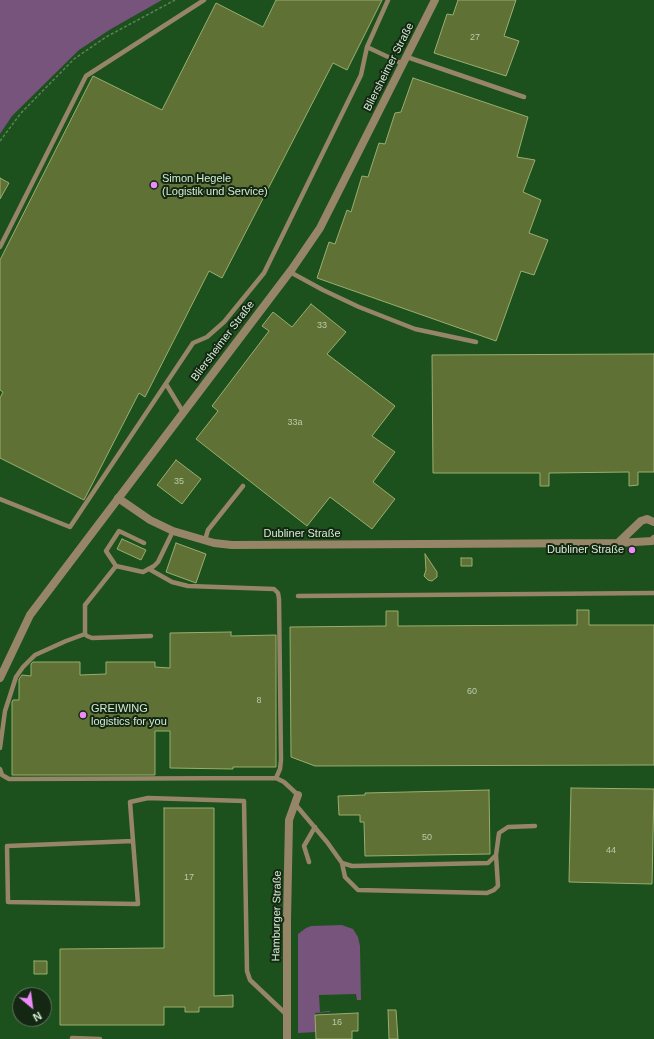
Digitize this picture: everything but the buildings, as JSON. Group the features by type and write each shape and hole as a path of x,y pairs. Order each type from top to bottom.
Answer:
{"street":[{"name":"Bliersheimer Straße","path":"0,678 30,615 290,272 320,228 435,0"},
{"name":"Dubliner Straße","path":"118,498 150,520 173,531 205,540 232,545 618,543 653,540"},
{"path":"618,543 641,521 647,519 654,522"},
{"name":"Hamburger Straße","path":"287,1039 289,820 298,794"}],"lane":[{"path":"0,247 86,76 204,0"},
{"path":"0,499 70,527 194,343 207,337 224,322 264,273 362,75 367,47 388,0"},
{"path":"367,47 524,97"},
{"path":"290,272 359,307 415,329 476,342"},
{"path":"166,384 184,412"},
{"path":"205,540 208,530 243,486"},
{"path":"144,543 119,531 106,551 116,566 143,572 158,562 173,531"},
{"path":"85,634 85,605 116,566"},
{"path":"149,569 172,582 188,586 274,589 278,593 281,760 280,769 276,778"},
{"path":"298,596 654,593"},
{"path":"0,748 5,711 16,677 23,667 35,655 85,634 92,638 151,636"},
{"path":"0,769 2,775 9,779 276,778 284,782 298,794"},
{"path":"133,841 7,846 8,902 138,904 130,802 148,798 244,801 247,971 250,980 287,1016"},
{"path":"294,804 315,827 342,863 345,877 358,890 486,893 494,890 498,886 496,855 499,833 508,827 535,826"},
{"path":"309,862 304,846 315,827"},
{"path":"342,863 352,866 488,863 496,855"},
{"path":"72,1038 100,1039"}],"path":[{"path":"0,141 21,113 74,60 106,37 175,0"}],"shaded area":[{"path":"0,0 162,0 111,29 79,50 12,116 0,134"},
{"path":"162,0 654,0 654,1039 0,1039 0,134 12,116 79,50 111,29"},
{"path":"342,925 353,929 358,937 360,946 361,1000 357,1000 356,994 319,995 320,1012 330,1012 315,1013 316,1032 298,1033 298,934 311,926"}],"place":[{"name":"Simon Hegele (Logistik und Service)","path":"154,185"},
{"name":"Dubliner Straße","path":"632,550"},
{"name":"GREIWING logistics for you","path":"83,715"}]}
